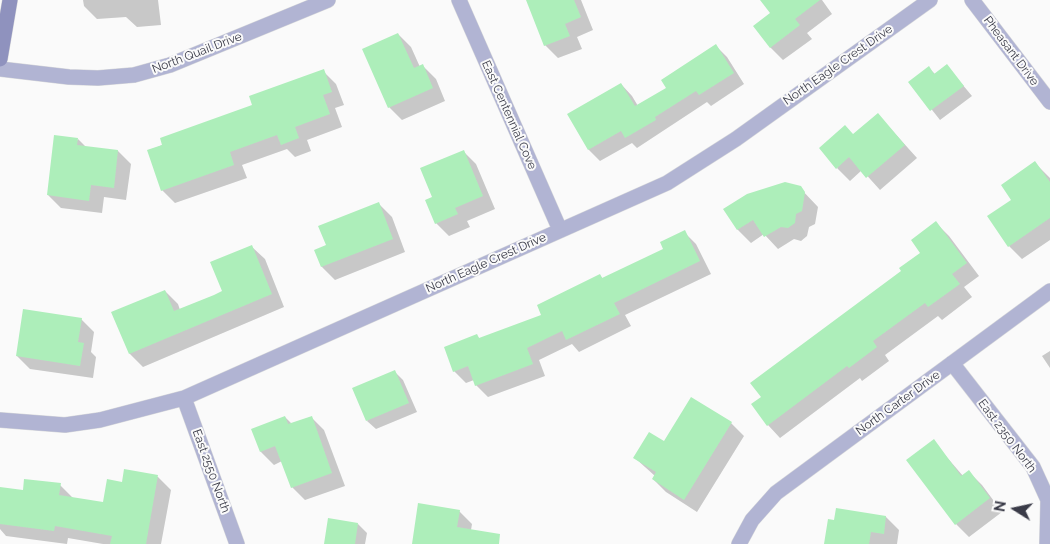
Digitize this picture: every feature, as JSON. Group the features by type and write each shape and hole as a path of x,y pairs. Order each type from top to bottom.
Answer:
{"street":[{"path":"0,59 10,0"},
{"name":"North Quail Drive","path":"0,69 69,77 98,78 134,75 170,65 328,0"},
{"name":"East Centennial Cove","path":"458,0 560,230"},
{"name":"North Eagle Crest Drive","path":"0,420 65,424 91,421 184,398 667,183 696,167 930,0"},
{"name":"Pheasant Drive","path":"972,0 1050,102"},
{"name":"North Carter Drive","path":"739,544 752,520 776,493 1050,291"},
{"name":"East 2350 North","path":"952,364 1033,467 1048,500 1047,544"},
{"name":"East 2550 North","path":"184,398 237,544"}],"building":[{"path":"526,0 574,0 581,17 565,24 570,36 544,46"},
{"path":"760,0 820,0 795,19 800,25 770,48 753,26 770,13"},
{"path":"398,33 414,68 423,64 433,88 388,108 362,49"},
{"path":"716,44 734,73 699,95 696,91 655,117 656,120 625,138 621,131 588,150 567,114 621,83 635,106 666,88 661,80"},
{"path":"947,64 964,86 930,111 908,82 929,66 934,74"},
{"path":"324,69 332,92 323,95 330,114 295,127 299,138 281,145 277,135 230,152 234,165 161,191 147,150 162,145 160,138 252,105 249,96"},
{"path":"878,113 905,145 866,178 849,157 836,169 819,148 845,125 853,134"},
{"path":"54,135 78,138 77,145 118,150 114,188 91,185 89,201 47,195"},
{"path":"464,150 483,196 455,208 458,214 435,224 425,200 432,197 420,168"},
{"path":"1035,161 1050,182 1050,218 1008,247 987,216 1011,200 1001,185"},
{"path":"785,182 801,186 805,192 802,211 796,214 795,223 788,228 781,227 764,237 753,220 737,230 723,209 747,194"},
{"path":"379,202 393,239 321,267 314,250 326,245 318,226"},
{"path":"936,221 967,263 952,274 960,284 928,307 925,303 873,341 877,347 849,368 847,366 767,426 751,404 761,397 750,383 901,271 899,268 920,253 911,240"},
{"path":"685,230 700,261 614,303 620,314 566,340 562,331 527,348 533,364 475,386 468,366 453,372 444,347 477,334 479,338 541,315 537,305 600,274 602,278 663,249 660,242"},
{"path":"252,245 272,294 129,354 111,312 165,290 174,311 214,295 222,291 210,262"},
{"path":"23,309 82,318 78,342 84,343 80,366 16,356"},
{"path":"395,370 409,403 366,421 352,388"},
{"path":"691,397 732,422 684,500 652,479 656,472 633,458 649,432 664,441"},
{"path":"285,416 288,424 312,416 332,473 291,488 275,446 260,452 251,429"},
{"path":"934,439 961,476 969,470 990,498 955,525 906,460"},
{"path":"124,469 158,475 146,544 110,544 112,536 55,526 54,531 0,524 0,487 23,490 24,479 61,483 59,495 103,502 107,479 122,482"},
{"path":"418,503 460,510 457,527 500,534 499,544 412,544"},
{"path":"836,508 886,516 884,534 871,532 869,544 824,544 828,519 834,520"},
{"path":"328,518 358,523 355,544 324,544"}]}
